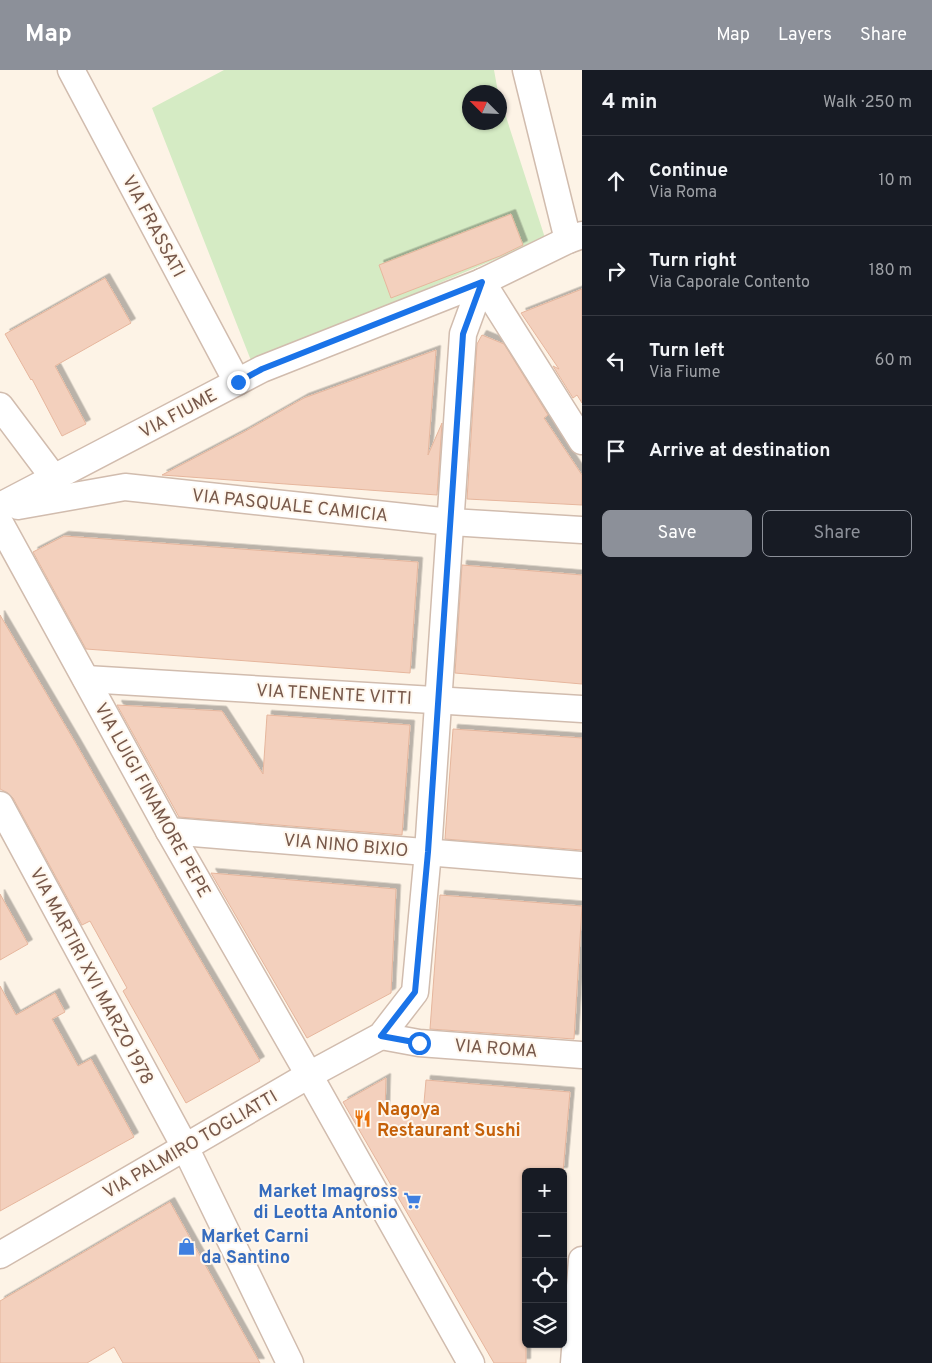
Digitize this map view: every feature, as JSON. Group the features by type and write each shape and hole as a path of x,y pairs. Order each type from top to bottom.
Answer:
{"street":[{"name":"VIA FRASSATI","path":"71,70 238,382"},
{"path":"526,70 575,238"},
{"name":"VIA FIUME","path":"0,508 262,369 482,282 575,238"},
{"path":"482,282 582,441"},
{"path":"381,1036 415,992 428,852 463,334 482,282"},
{"path":"0,406 54,478"},
{"name":"VIA PASQUALE CAMICIA","path":"0,508 125,487 451,522 582,530"},
{"name":"VIA LUIGI FINAMORE PEPE","path":"0,523 169,831 309,1074 471,1363"},
{"name":"VIA TENENTE VITTI","path":"86,678 582,708"},
{"name":"VIA MARTIRI XVI MARZO 1978","path":"0,805 185,1147 290,1363"},
{"name":"VIA NINO BIXIO","path":"169,831 582,865"},
{"name":"VIA PALMIRO TOGLIATTI","path":"0,1255 309,1074 381,1036"},
{"name":"VIA ROMA","path":"381,1036 419,1043 582,1055"},
{"path":"574,1363 582,1260"}],"green space":[{"path":"224,70 494,70 497,85 462,85 462,130 507,130 507,120 545,238 252,363 152,108"}],"building":[{"path":"511,214 523,245 500,256 391,298 379,265"},
{"path":"105,278 131,323 55,366 86,424 62,436 32,379 5,334"},
{"path":"582,289 582,403 577,395 573,398 553,366 559,369 521,313"},
{"path":"482,335 504,344 548,415 544,418 582,475 582,505 467,499 477,344"},
{"path":"436,350 428,455 442,423 437,495 162,475 304,398"},
{"path":"64,536 418,562 410,673 86,649 33,552"},
{"path":"462,565 582,575 582,684 455,673"},
{"path":"0,615 260,1061 186,1103 123,991 127,988 90,921 82,925 13,798 0,789"},
{"path":"117,705 222,711 263,774 267,715 410,725 402,835 179,817"},
{"path":"453,729 582,738 582,850 445,839"},
{"path":"211,873 396,889 391,993 307,1038"},
{"path":"0,894 28,944 0,960"},
{"path":"440,895 582,906 574,1039 430,1029"},
{"path":"0,986 16,1015 55,993 65,1012 52,1019 78,1066 91,1059 134,1137 0,1211"},
{"path":"386,1078 385,1112 423,1114 426,1080 570,1092 563,1168 522,1168 522,1348 526,1348 526,1363 494,1363 343,1102"},
{"path":"170,1202 260,1363 123,1363 114,1347 87,1363 0,1363 0,1301"}],"place":[{"name":"Nagoya Restaurant Sushi","path":"363,1119"},
{"name":"Market Imagross di Leotta Antonio","path":"412,1201"},
{"name":"Market Carni da Santino","path":"187,1246"}],"route":[{"path":"238,382 262,369 482,282 463,334 428,852 415,992 381,1036 419,1043"}]}
